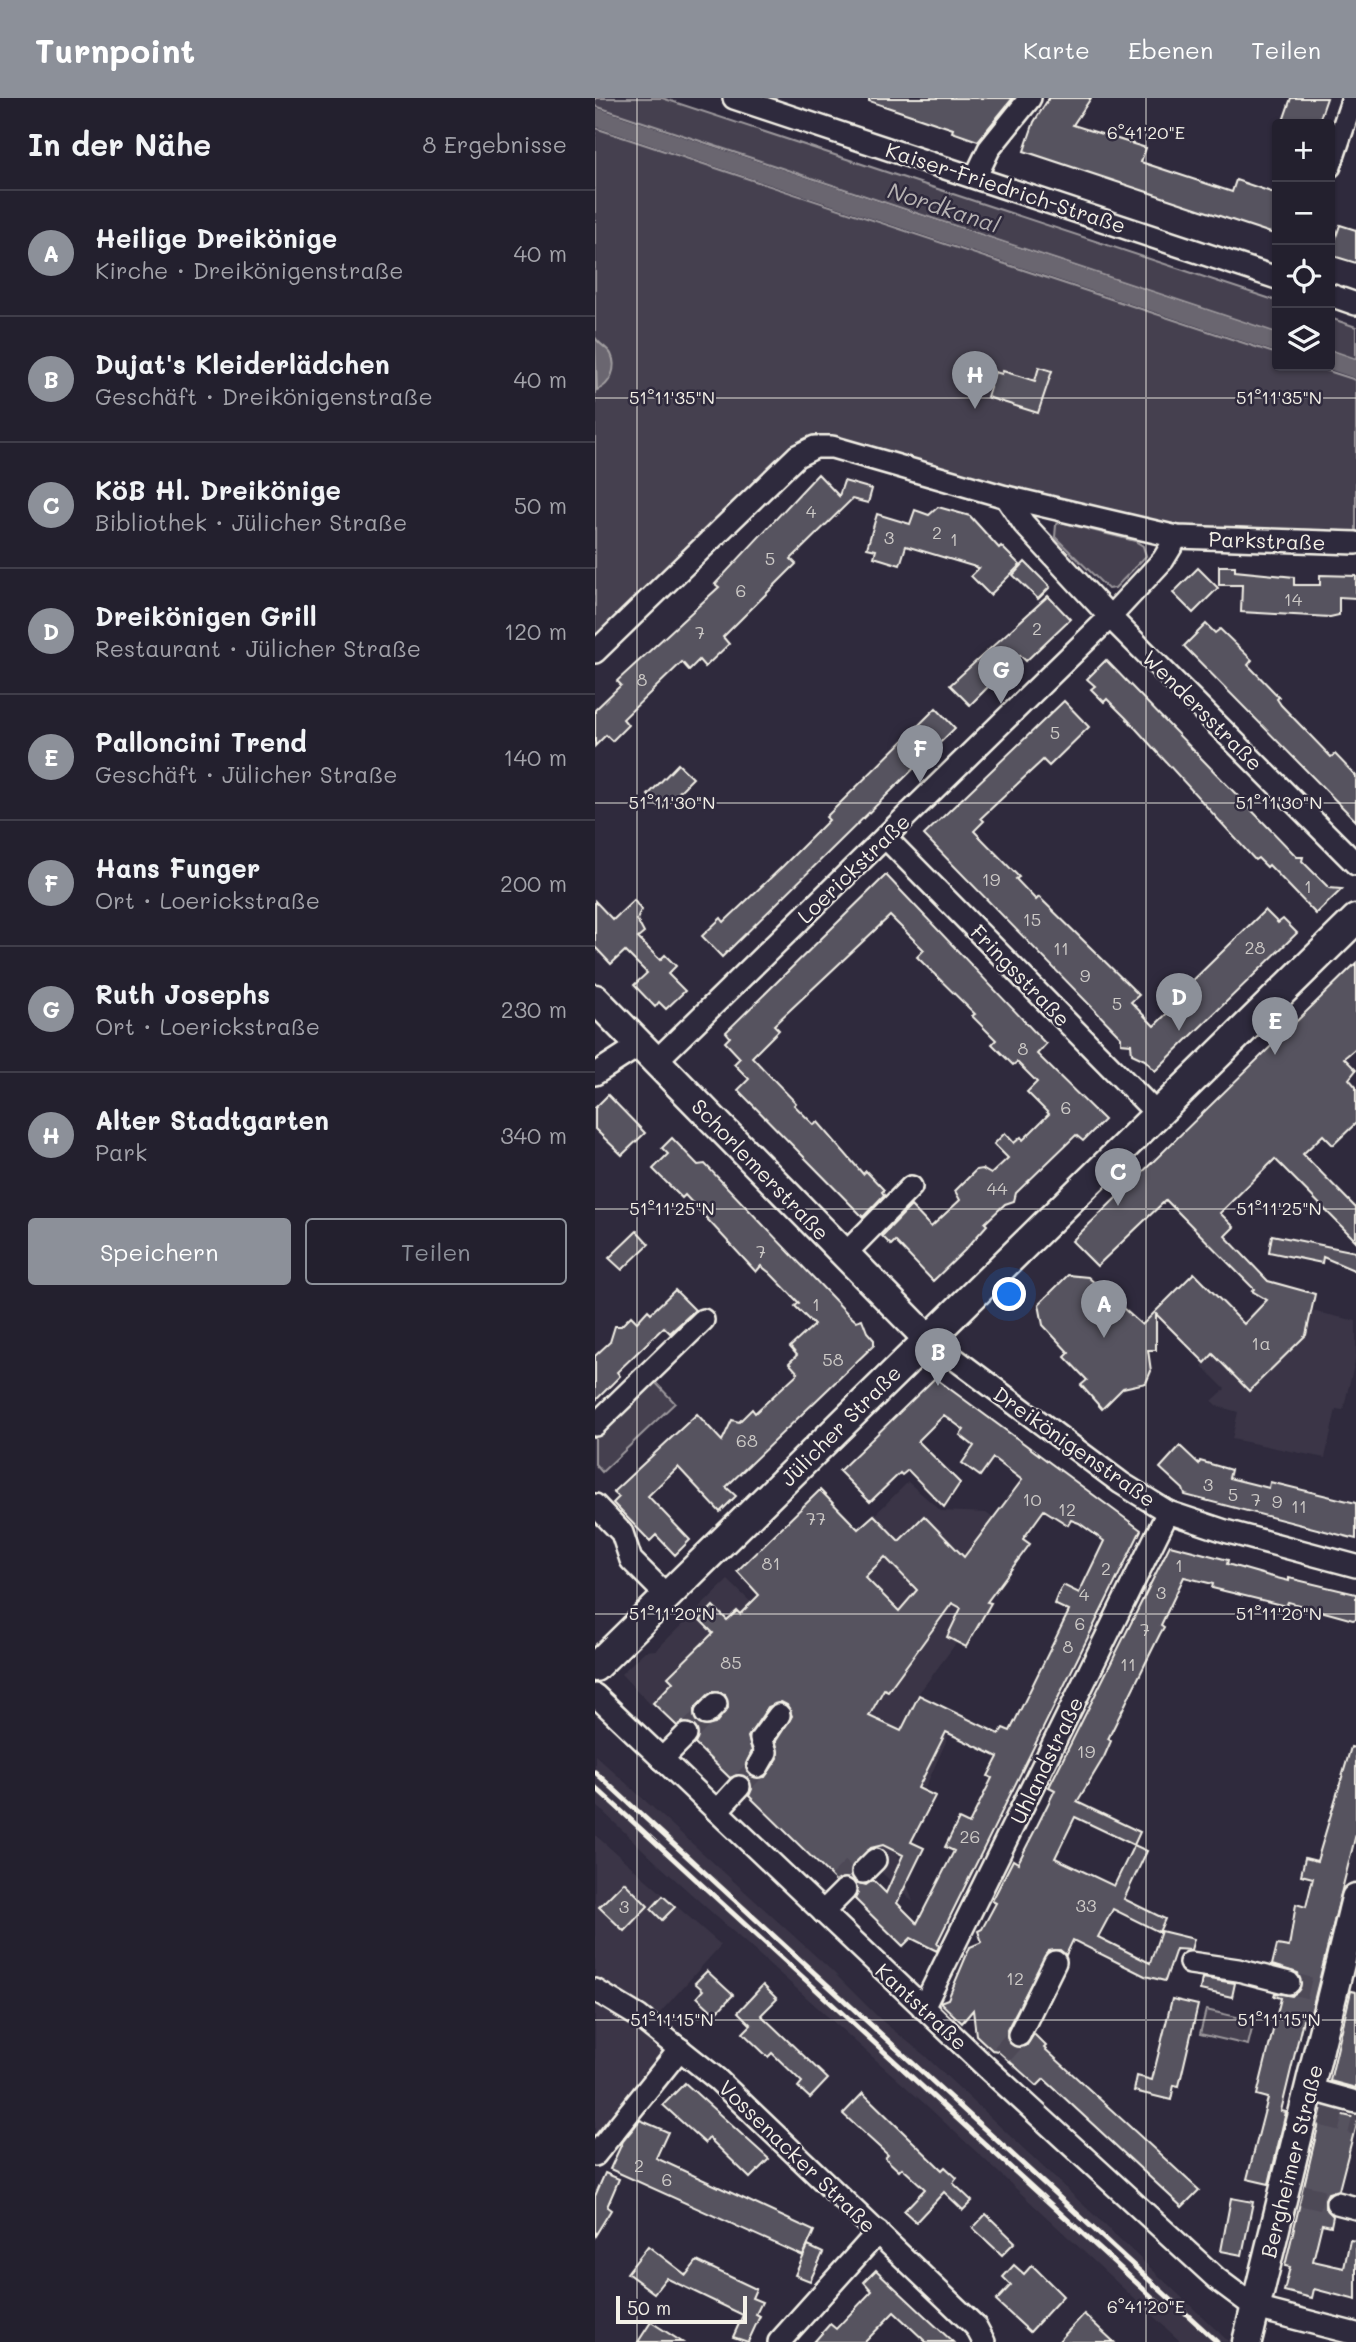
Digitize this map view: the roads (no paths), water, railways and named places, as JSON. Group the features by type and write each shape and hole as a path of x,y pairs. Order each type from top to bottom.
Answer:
{"main road":[{"name":"Jülicher Straße","path":"595,1667 1356,919"},
{"name":"Schorlemerstraße","path":"595,999 927,1338"},
{"name":"Bergheimer Straße","path":"1247,2342 1293,2192 1311,2105 1325,1992 1349,1957 1356,1898"}],"street":[{"name":"Kaiser-Friedrich-Straße","path":"734,98 1272,276"},
{"path":"976,176 989,149 1030,98"},
{"path":"1335,151 1353,98"},
{"path":"1335,297 1356,304"},
{"name":"Parkstraße","path":"595,652 806,450 832,447 1006,497 1177,537 1356,543"},
{"name":"Wendersstraße","path":"1006,497 1024,524 1109,617 1356,864"},
{"name":"Loerickstraße","path":"595,1074 648,1053 885,836 1109,617 1163,560 1177,537"},
{"name":"Fringsstraße","path":"885,836 1157,1114"},
{"path":"845,1254 911,1187"},
{"path":"595,1425 703,1320"},
{"name":"Dreikönigenstraße","path":"927,1338 1121,1483 1168,1512 1225,1531 1356,1566"},
{"path":"595,1505 622,1534 631,1560 668,1597"},
{"name":"Uhlandstraße","path":"923,2008 1168,1512"},
{"name":"Kantstraße","path":"595,1695 923,2008 995,2062 1217,2280 1256,2308"},
{"path":"758,1766 766,1752 761,1739 779,1715"},
{"path":"662,1759 685,1735"},
{"path":"717,1811 739,1787"},
{"path":"820,1909 842,1886"},
{"path":"1019,2035 1055,1962"},
{"path":"1191,1963 1238,1970 1289,1983"},
{"name":"Vossenacker Straße","path":"595,1990 616,2000 717,2080 976,2327 984,2342"},
{"path":"595,2155 680,2049"},
{"path":"1311,2105 1356,2102"},
{"path":"779,2342 878,2232"},
{"path":"1256,2308 1356,2334"}],"waterway":[{"name":"Nordkanal","path":"595,117 1272,341"},
{"name":"Nordkanal","path":"1335,362 1356,369"}],"tunnel":[{"path":"686,1735 706,1714"},
{"path":"739,1787 758,1766"},
{"path":"838,1883 858,1863"},
{"path":"1289,1983 1318,1990"},
{"path":"1002,2054 1019,2035"},
{"path":"1321,2115 1356,2124"},
{"path":"1302,2195 1337,2203"}],"railway":[{"path":"595,1772 1217,2342"},
{"path":"595,1787 1163,2307"}],"place":[{"name":"Alter Stadtgarten","path":"975,409"},
{"name":"Ruth Josephs","path":"1001,704"},
{"name":"Hans Funger","path":"920,783"},
{"name":"Dreikönigen Grill","path":"1179,1031"},
{"name":"Palloncini Trend","path":"1275,1055"},
{"name":"KöB Hl. Dreikönige","path":"1118,1206"},
{"name":"Heilige Dreikönige","path":"1104,1338"},
{"name":"Dujat's Kleiderlädchen","path":"938,1386"}]}
